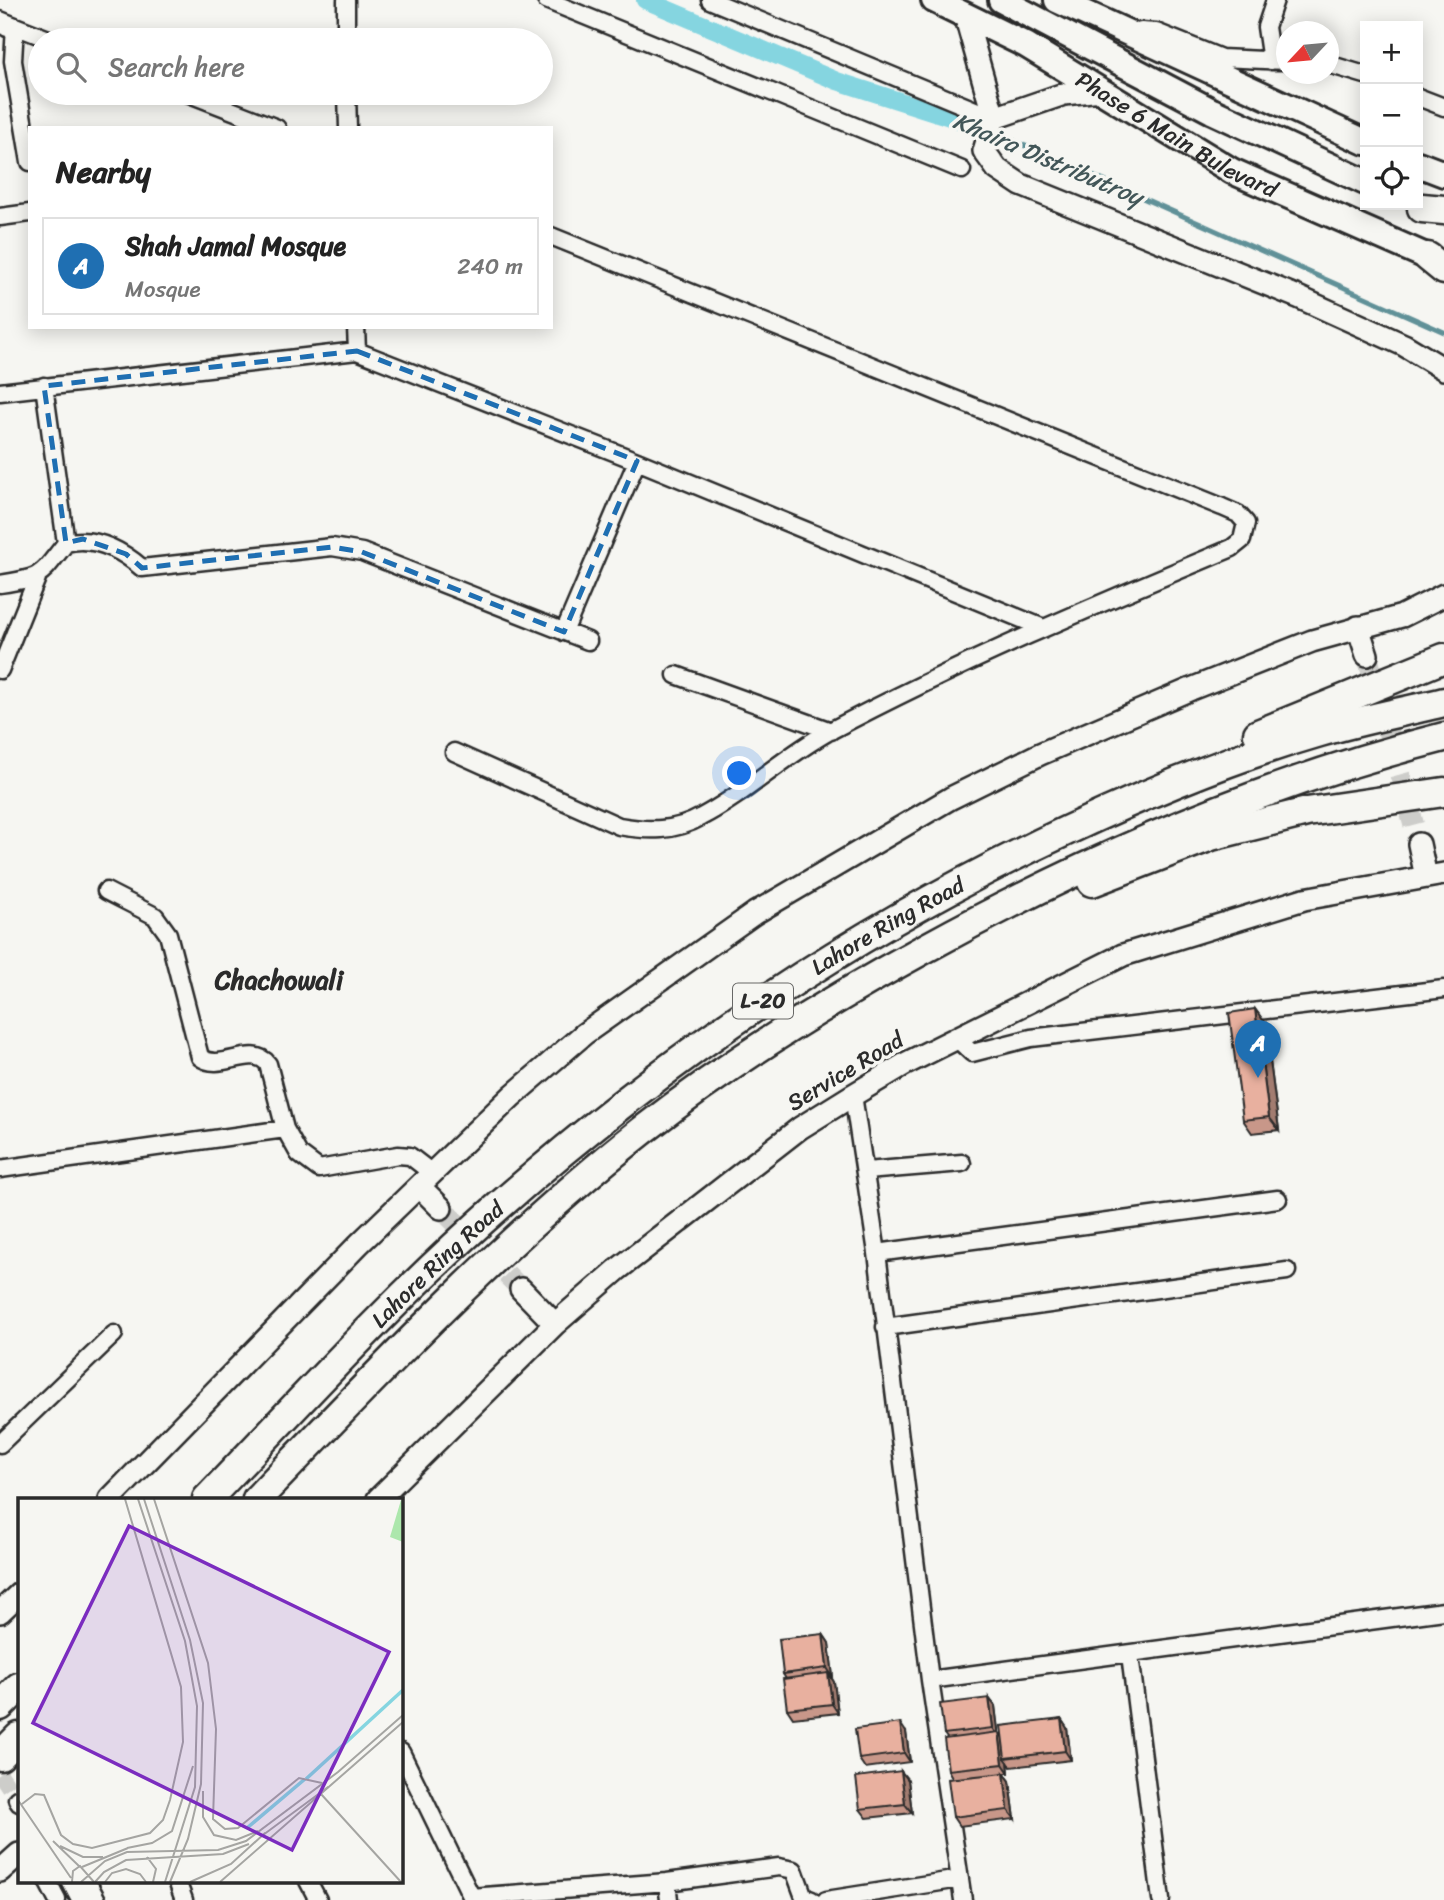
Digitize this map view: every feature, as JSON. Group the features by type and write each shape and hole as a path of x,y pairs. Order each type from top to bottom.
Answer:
{"highway":[{"path":"1204,771 1251,736 1378,687 1444,658"},
{"path":"1378,687 1444,677"},
{"name":"Lahore Ring Road","path":"208,1498 384,1315 495,1209 572,1142 741,1015 834,953 938,895 1105,813 1204,771 1320,731 1444,702"},
{"name":"Lahore Ring Road","path":"258,1498 427,1322 516,1239 643,1130 767,1042 866,981 1051,881 1257,794 1354,760 1444,737"},
{"path":"989,913 1085,885 1211,836 1307,812 1444,792"},
{"path":"0,1706 18,1688"},
{"path":"0,1756 18,1738"}],"main road":[{"name":"Phase 6 Main Bulevard","path":"934,0 966,18 1026,45 1232,171 1439,263"},
{"path":"1002,1 1028,7 1212,111 1360,180"},
{"path":"1068,4 1360,140"},
{"path":"1423,166 1444,174"}],"street":[{"path":"346,0 346,28"},
{"path":"547,0 962,170"},
{"path":"710,0 992,122 1064,94 1101,90"},
{"path":"1275,0 1266,27 1276,53"},
{"path":"966,18 992,122 984,150 998,169 1021,185 1298,298 1404,345 1444,369"},
{"path":"5,25 28,32"},
{"path":"5,25 28,151"},
{"path":"1129,34 1148,31 1222,58 1276,61"},
{"path":"1339,67 1360,74"},
{"path":"1423,99 1444,107"},
{"path":"218,105 272,126"},
{"path":"347,105 348,126"},
{"path":"0,217 28,213"},
{"path":"454,752 619,826 648,831 671,828 701,818 831,731 1041,627 1233,548 1242,540 1246,523 1238,514 1222,507 553,237"},
{"path":"356,329 357,351"},
{"path":"0,392 357,351 637,461 1041,627"},
{"path":"0,670 37,578 50,567 66,543 44,386"},
{"path":"564,632 637,461"},
{"path":"66,543 83,539 126,554 142,568 332,547 362,552 588,641"},
{"path":"0,584 37,578"},
{"path":"111,1498 425,1179 512,1096 584,1034 755,913 951,798 1040,754 1312,641 1402,616 1444,595"},
{"path":"1358,627 1367,655"},
{"path":"676,675 831,731"},
{"path":"1419,844 1435,875"},
{"name":"Service Road","path":"379,1498 555,1324 673,1225 800,1128 853,1095 956,1038 1076,977 1164,940 1304,899 1435,875"},
{"path":"106,891 163,923 200,1057 214,1062 255,1056 264,1058 268,1064 285,1129 299,1154 319,1169 398,1155 410,1156 441,1208"},
{"path":"956,1038 972,1053 1031,1038 1444,989"},
{"path":"853,1095 877,1254 930,1680 963,1900"},
{"path":"0,1169 285,1129"},
{"path":"866,1171 962,1163"},
{"path":"877,1254 1278,1199"},
{"path":"885,1327 1287,1271"},
{"path":"521,1289 555,1324"},
{"path":"0,1444 114,1334"},
{"path":"0,1612 18,1595"},
{"path":"930,1680 1130,1656 1444,1611"},
{"path":"1130,1656 1161,1900"},
{"path":"402,1754 472,1899 534,1896 779,1867 794,1870 804,1897 812,1900"},
{"path":"0,1871 18,1855"},
{"path":"825,1900 960,1879"},
{"path":"48,1882 57,1900"},
{"path":"71,1882 80,1900"},
{"path":"88,1882 97,1900"},
{"path":"177,1882 184,1900"},
{"path":"308,1882 317,1900"},
{"path":"667,1882 669,1900"}],"highlighted area":[{"path":"357,351 637,461 564,632 362,552 332,547 142,568 126,554 83,539 66,543 44,386"}],"building":[{"path":"1255,1009 1269,1117 1243,1120 1229,1013"},
{"path":"823,1634 827,1668 783,1674 779,1639"},
{"path":"828,1673 832,1704 787,1709 783,1679"},
{"path":"989,1698 993,1728 944,1734 940,1704"},
{"path":"1061,1719 1065,1751 1005,1758 1001,1726"},
{"path":"900,1723 904,1753 859,1759 855,1729"},
{"path":"999,1732 1003,1764 948,1770 944,1739"},
{"path":"901,1771 905,1804 860,1809 856,1777"},
{"path":"1004,1773 1008,1810 953,1817 948,1779"}],"waterway":[{"name":"Khaira Distributroy","path":"645,0 837,81 984,128"},
{"name":"Khaira Distributroy","path":"994,132 1444,332"}],"tunnel":[{"path":"1367,655 1419,844"},
{"path":"441,1208 521,1289"},
{"path":"0,1774 17,1799"}],"place":[{"name":"Shah Jamal Mosque","path":"1258,1078"}],"district":[{"name":"Chachowali","path":"279,980"}]}
